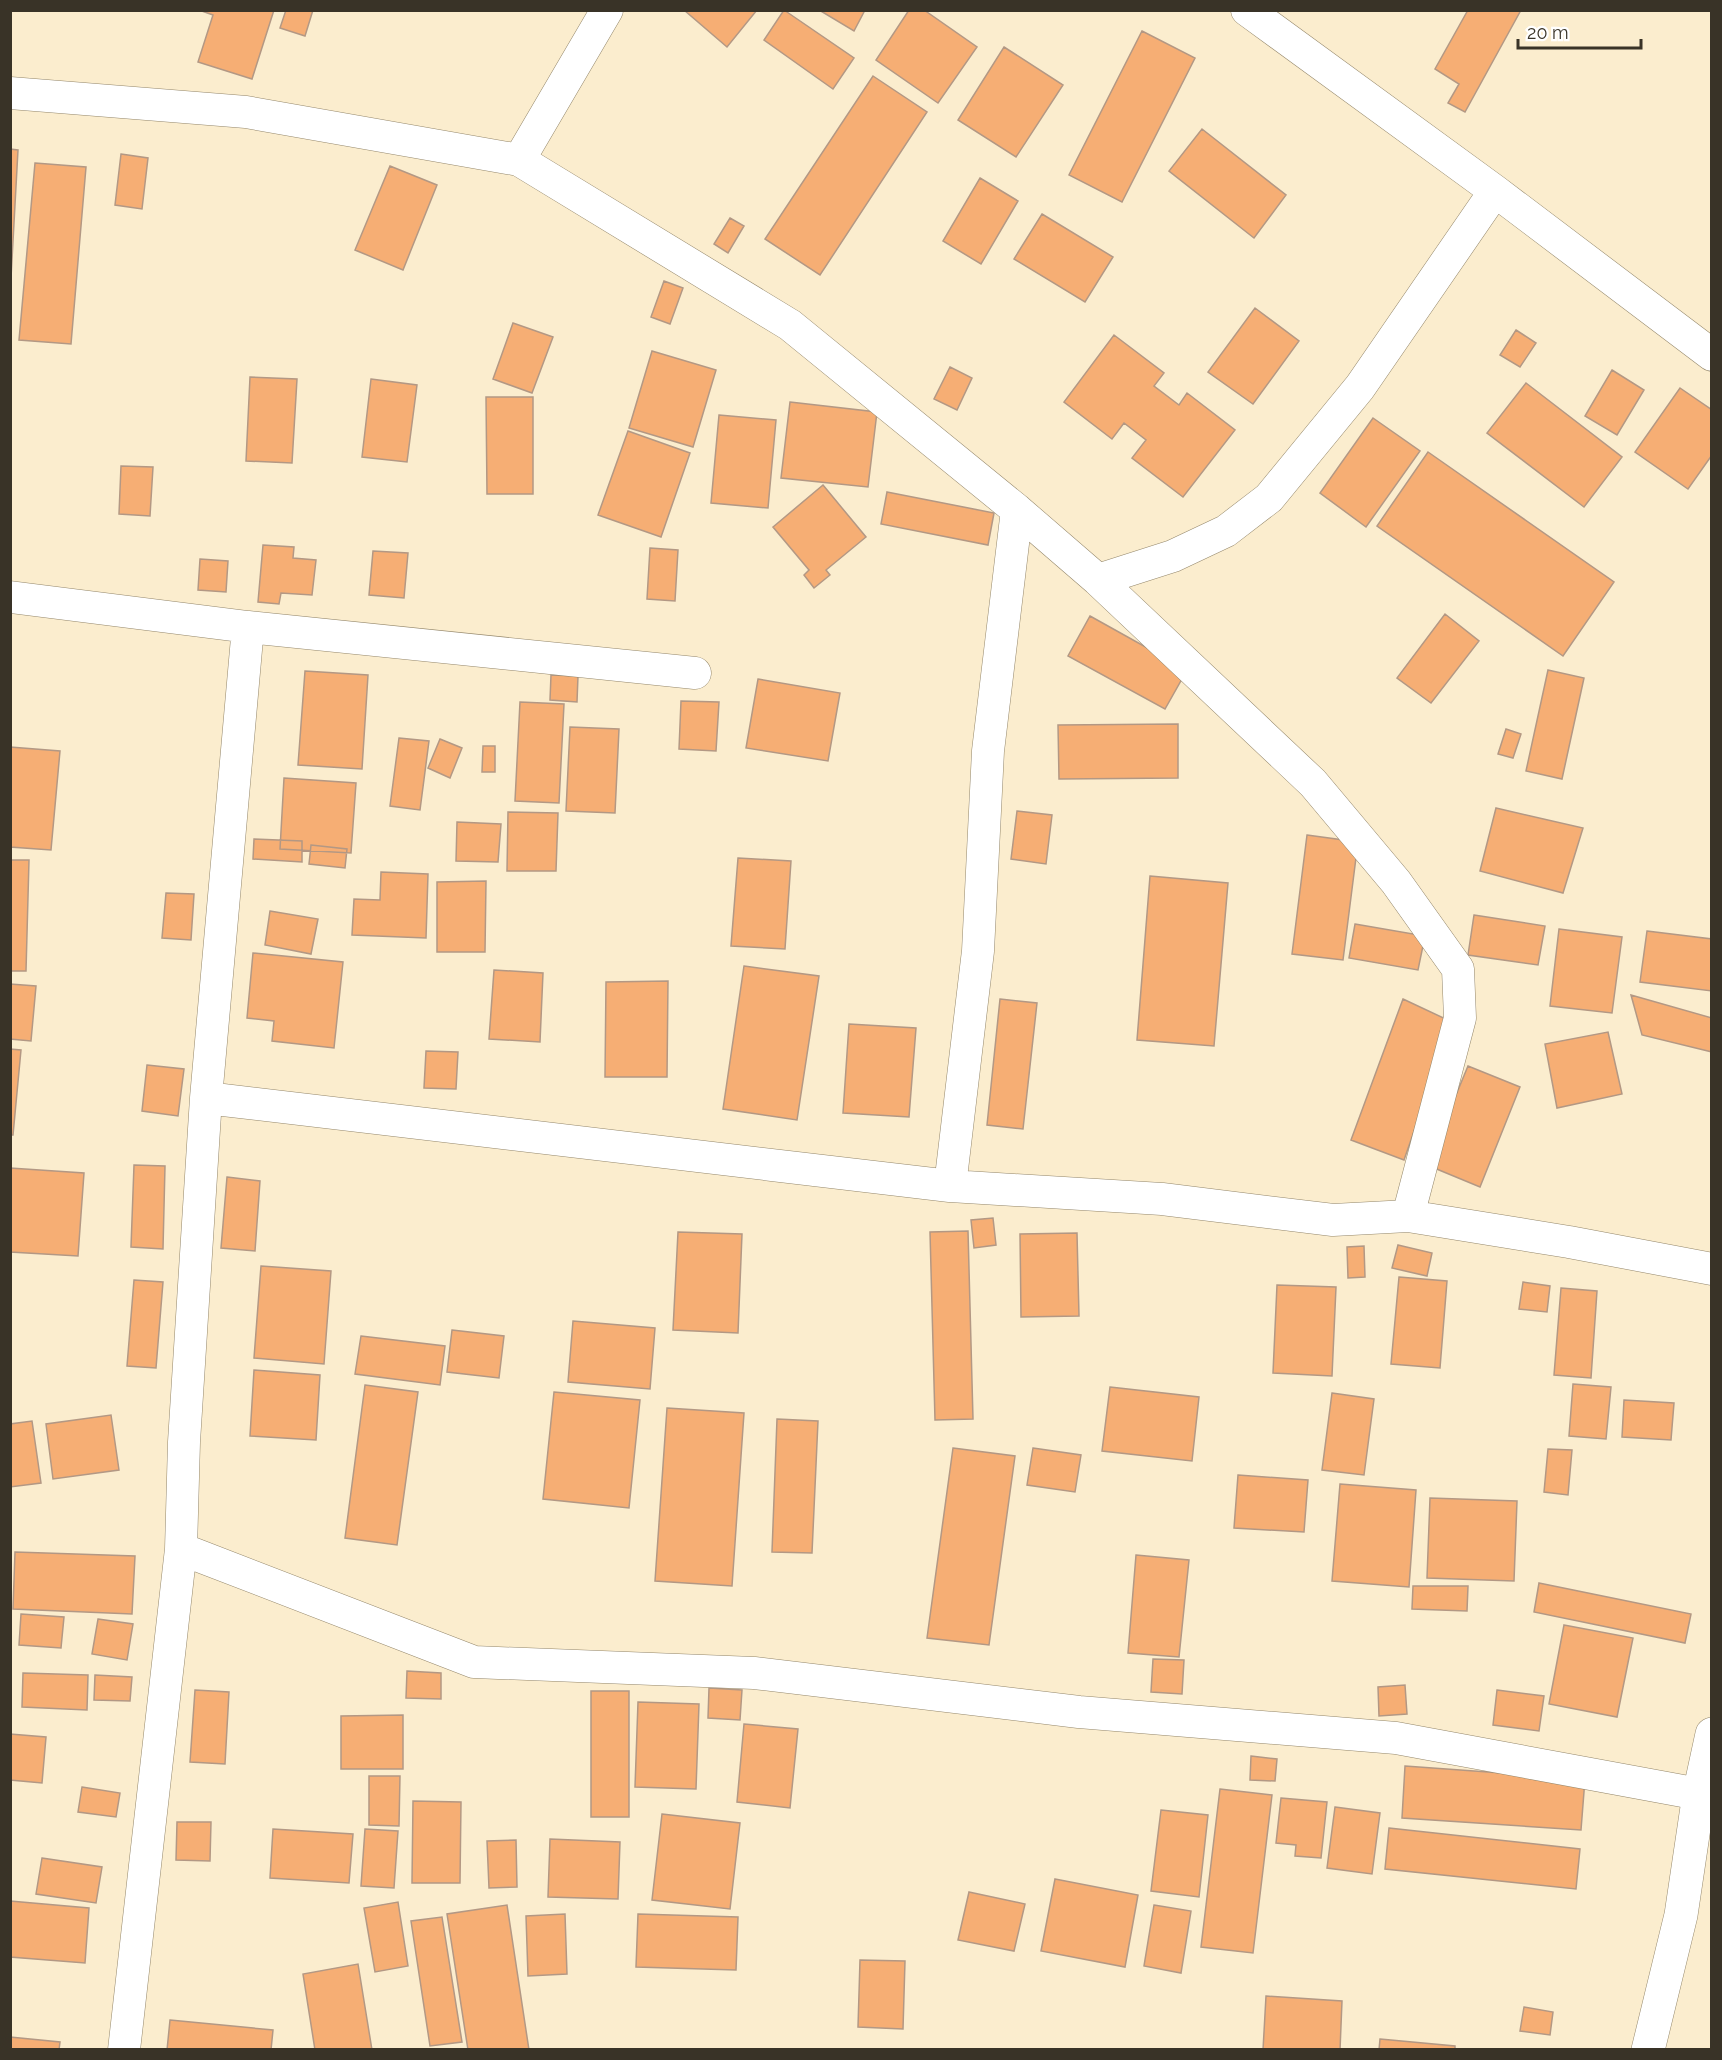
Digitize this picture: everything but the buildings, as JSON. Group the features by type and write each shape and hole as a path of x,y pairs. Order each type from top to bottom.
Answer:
{"street":[{"path":"519,160 607,10"},
{"path":"1246,10 1495,191 1712,355"},
{"path":"10,93 246,112 519,160 790,325 1017,510 1098,580 1312,783 1396,882 1458,969 1460,1018 1408,1216"},
{"path":"1098,580 1173,556 1226,531 1269,498 1360,387 1495,191"},
{"path":"950,1186 978,951 988,751 1017,510"},
{"path":"10,597 248,627 695,673"},
{"path":"124,2049 181,1549 184,1442 206,1098 248,627"},
{"path":"206,1098 950,1186 1162,1199 1333,1220 1408,1216 1569,1242 1712,1269"},
{"path":"181,1549 474,1662 754,1673 1079,1712 1396,1738 1699,1794"},
{"path":"1648,2049 1681,1915 1699,1794 1712,1734"}]}
